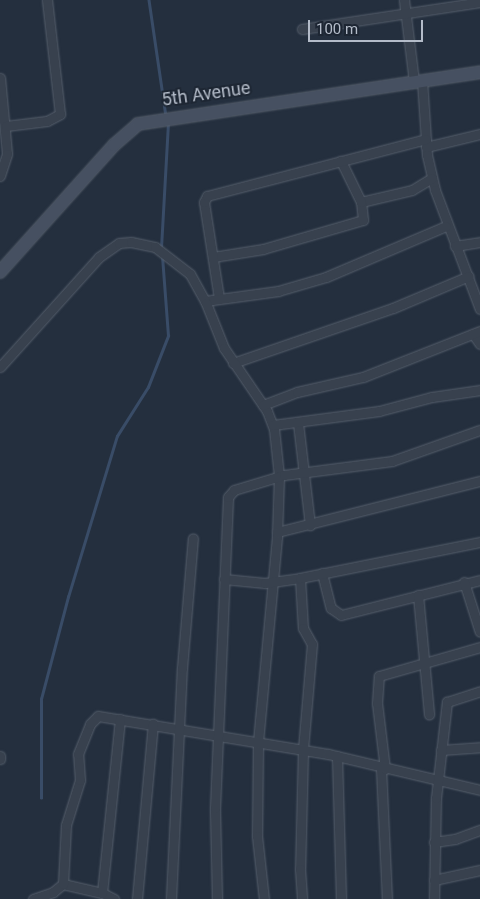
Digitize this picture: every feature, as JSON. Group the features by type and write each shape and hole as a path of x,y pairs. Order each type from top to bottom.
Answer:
{"street":[{"path":"6,126 47,121 60,114 47,0"},
{"path":"404,0 432,178 446,226 469,276 478,298 480,309"},
{"path":"302,29 480,2"},
{"name":"5th Avenue","path":"0,272 128,130 147,120 479,74"},
{"path":"0,78 6,126 7,160 0,176"},
{"path":"219,298 204,202 207,196 341,161 480,134"},
{"path":"213,257 263,249 310,233 360,222 365,215 361,202 341,161"},
{"path":"361,202 412,190 432,178"},
{"path":"205,301 278,291 326,277 446,226"},
{"path":"0,367 98,257 119,242 140,244 166,254 190,274 205,301 217,334 233,363 263,405 273,425 279,476 277,532 258,743 257,836 264,899"},
{"path":"455,246 480,242"},
{"path":"233,363 385,311 469,276"},
{"path":"263,405 297,392 363,377 476,332 480,344"},
{"path":"273,425 298,424 480,390"},
{"path":"298,424 302,473 310,525"},
{"path":"217,899 214,834 228,497 234,490 279,476 392,461 480,430"},
{"path":"277,532 480,481"},
{"path":"171,899 182,668 193,538"},
{"path":"224,579 272,582 300,578 480,542"},
{"path":"322,573 330,608 338,614 464,582 480,580"},
{"path":"300,578 303,628 312,644 303,750 300,869 302,899"},
{"path":"464,582 480,632"},
{"path":"418,595 426,665 429,714"},
{"path":"387,899 383,769 377,680 382,674 426,665 480,648"},
{"path":"434,899 434,842 441,750 448,700 480,691"},
{"path":"33,899 53,892 63,884 66,825 79,787 78,759 81,744 96,717 120,718 219,738 336,756 383,769 439,778 480,790"},
{"path":"102,893 120,718"},
{"path":"137,899 154,724"},
{"path":"441,750 480,747"},
{"path":"336,756 341,899"},
{"path":"434,842 455,840 480,830"},
{"path":"434,880 480,870"},
{"path":"63,884 102,893 114,899"}],"waterway":[{"path":"149,0 166,116"},
{"path":"161,248 168,124"},
{"path":"41,798 41,699 68,597 117,436 148,387 168,336 162,256"}]}
